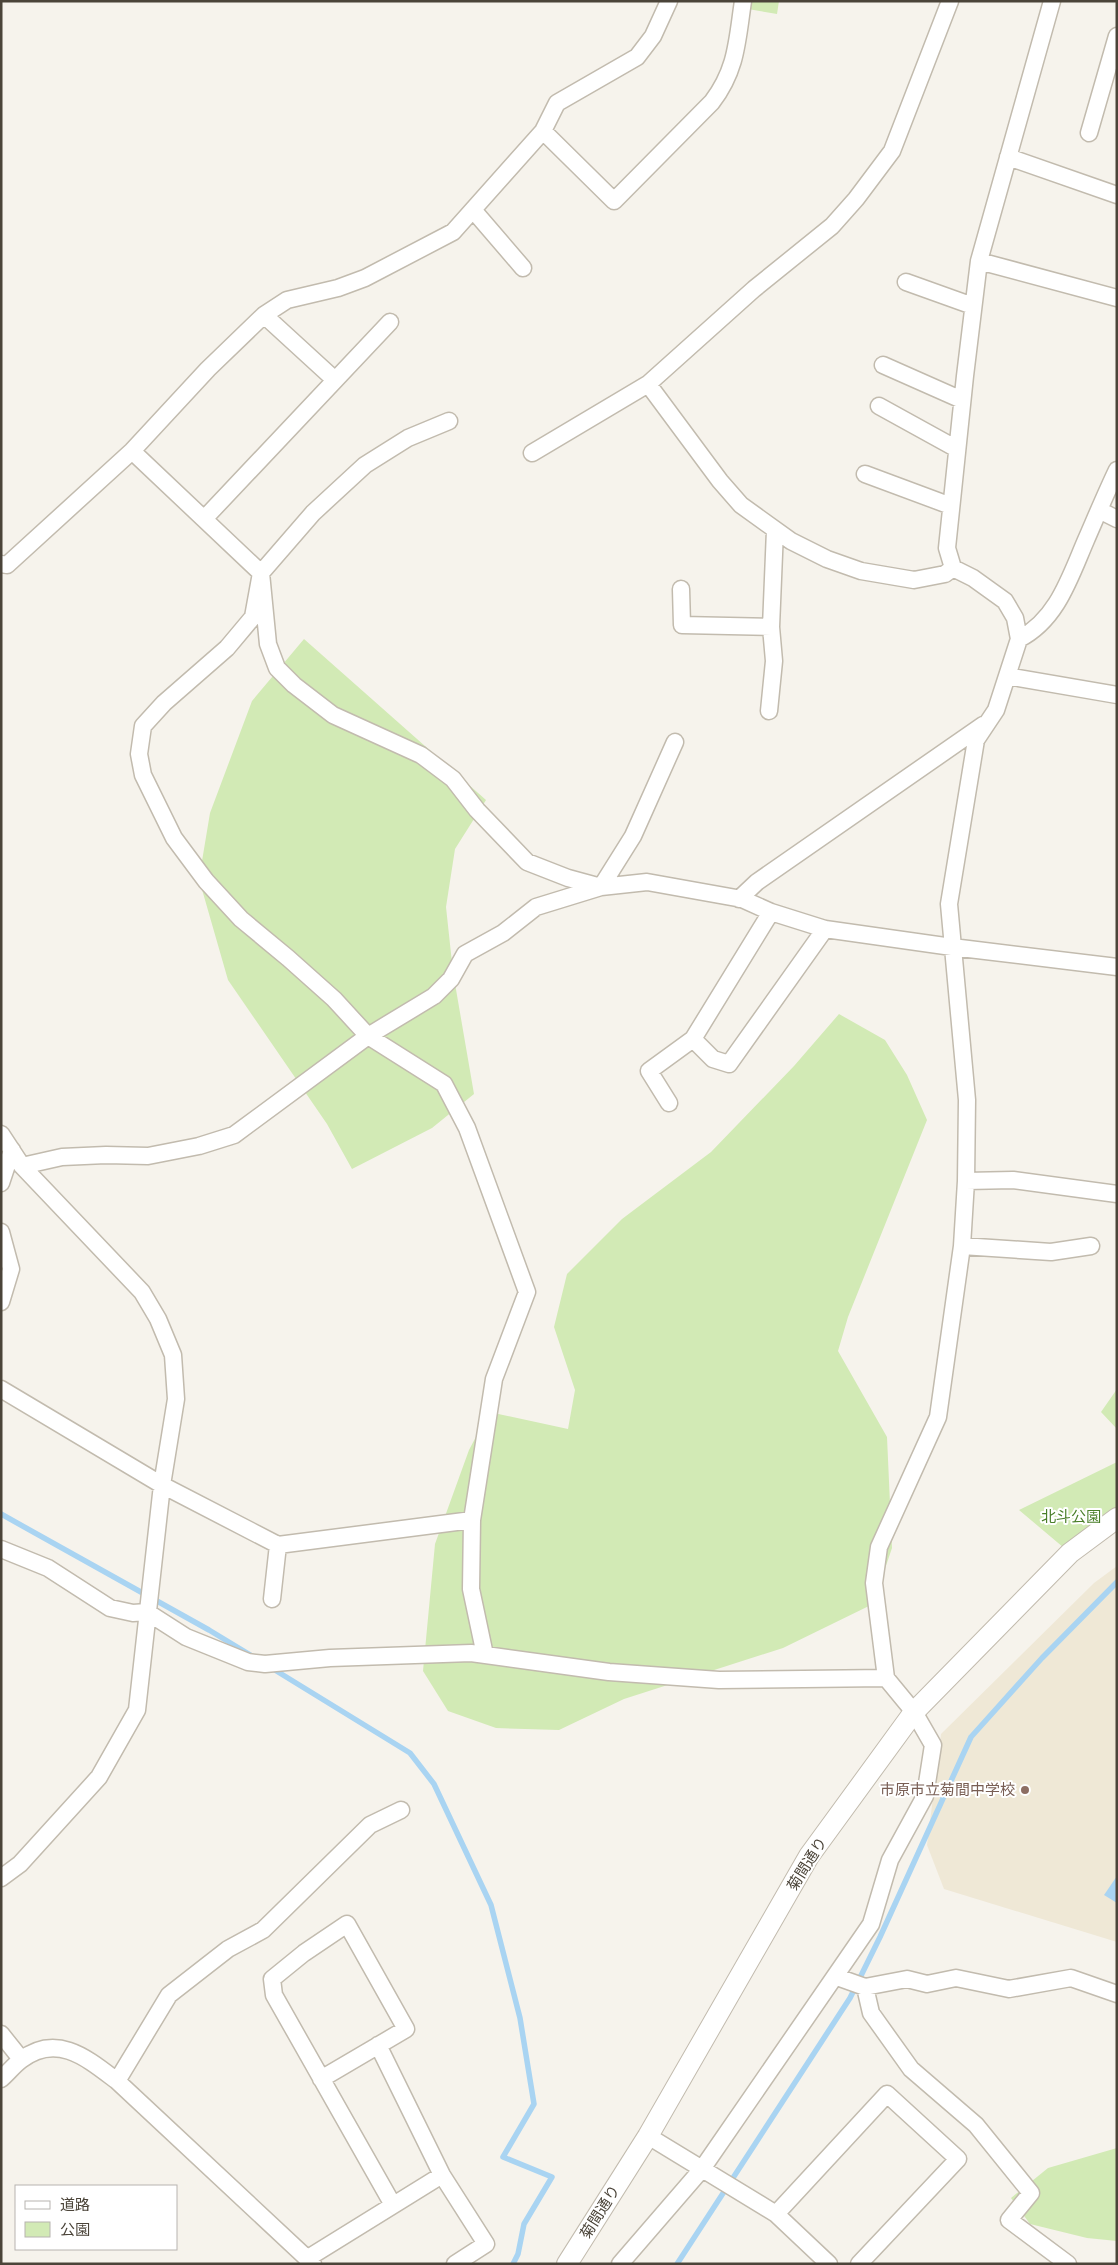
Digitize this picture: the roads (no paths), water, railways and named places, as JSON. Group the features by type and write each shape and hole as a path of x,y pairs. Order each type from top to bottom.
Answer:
{"street":[{"path":"1,564 7,565 132,451 208,369 264,314 287,300 338,288 365,278 453,232 474,211 543,131 558,103 637,56 653,36 670,1"},
{"path":"543,131 614,201 712,102 724,86 735,60 743,1"},
{"path":"532,453 648,384 754,289 832,226 856,199 892,151 950,1"},
{"path":"620,2264 702,2169 872,1924 890,1860 925,1796 933,1746 914,1712 886,1678 874,1583 879,1547 938,1417 962,1246 966,1181 967,1100 949,904 976,740 996,710 1019,639 1015,618 1005,601 973,578 953,568 947,548 979,261 1052,1"},
{"path":"1088,134 1117,36"},
{"path":"1008,157 1117,195"},
{"path":"474,211 523,268"},
{"path":"979,261 1117,298"},
{"path":"906,282 974,306"},
{"path":"264,314 335,380"},
{"path":"204,519 390,322"},
{"path":"883,365 962,400"},
{"path":"648,384 720,481 741,505 791,541 827,559 860,571 914,580 945,574 953,568"},
{"path":"879,406 957,449"},
{"path":"449,421 408,438 365,465 313,514 261,573 253,617 227,648 164,703 143,726 139,754 143,775 174,838 206,881 241,919 334,999 368,1036 444,1084 467,1128 527,1292 494,1379 472,1520 471,1589 485,1655"},
{"path":"132,451 261,573 268,644 277,668 294,685 333,715 422,754 453,779 477,810 527,862 568,878 601,887"},
{"path":"1019,639 1037,627 1062,596 1117,470"},
{"path":"865,474 951,506"},
{"path":"1099,510 1117,519"},
{"path":"769,711 774,662 771,627 775,530"},
{"path":"681,589 682,625 771,627"},
{"path":"1007,676 1117,695"},
{"path":"739,899 757,882 989,721"},
{"path":"601,887 633,836 675,742"},
{"path":"22,1166 62,1157 148,1156 199,1146 234,1135 368,1036 434,996 451,979 465,954 503,933 536,908 601,887 647,882 739,899 771,912 824,929 1117,967"},
{"path":"669,1103 649,1071 694,1039 771,912"},
{"path":"694,1039 713,1059 729,1064 824,929"},
{"path":"1,1134 22,1166 142,1292 158,1319 173,1355 176,1399 162,1485 137,1710 99,1777 20,1864 1,1878"},
{"path":"1,1182 12,1150"},
{"path":"966,1181 1013,1180 1117,1194"},
{"path":"1,1232 11,1269 1,1302"},
{"path":"962,1246 1051,1252 1091,1246"},
{"path":"1,1389 162,1485 278,1545 472,1520"},
{"name":"菊間通り","path":"567,2264 648,2136 809,1856 914,1712 1070,1553 1117,1518"},
{"path":"272,1599 278,1545"},
{"path":"1,1549 48,1568 110,1608 132,1613 147,1612 186,1637 248,1662 265,1664 330,1658 471,1653 609,1672 719,1680 886,1678"},
{"path":"117,2081 170,1996 228,1949 263,1930 370,1825 401,1810"},
{"path":"321,2078 406,2029 348,1924 304,1953 272,1979 274,1995 321,2078 393,2205"},
{"path":"837,1977 865,1987 907,1979 927,1984 956,1978 1009,1989 1072,1978 1117,1994"},
{"path":"865,1987 871,2013 911,2069 976,2125 1031,2193 1009,2220 1068,2264"},
{"path":"1,2034 22,2059"},
{"path":"378,2045 442,2175 486,2244 455,2264"},
{"path":"1,2079 22,2059 51,2048 67,2049 84,2056 117,2081 310,2261 393,2205 442,2175"},
{"path":"776,2214 887,2094 958,2159 859,2264"},
{"path":"648,2136 776,2214 828,2264"}],"water":[{"path":"1117,1876 1117,1903 1104,1895"}],"waterway":[{"path":"1,1514 252,1656"},
{"path":"677,2264 850,1998 880,1937 971,1737 1042,1658 1117,1582"},
{"path":"270,1667 410,1753 434,1784 491,1905 520,2018 534,2104 503,2157 552,2177 524,2224 518,2254 513,2264"}],"place":[{"name":"市原市立菊間中学校","path":"1025,1790"}],"park label":[{"name":"北斗公園","path":"1071,1517"}]}
